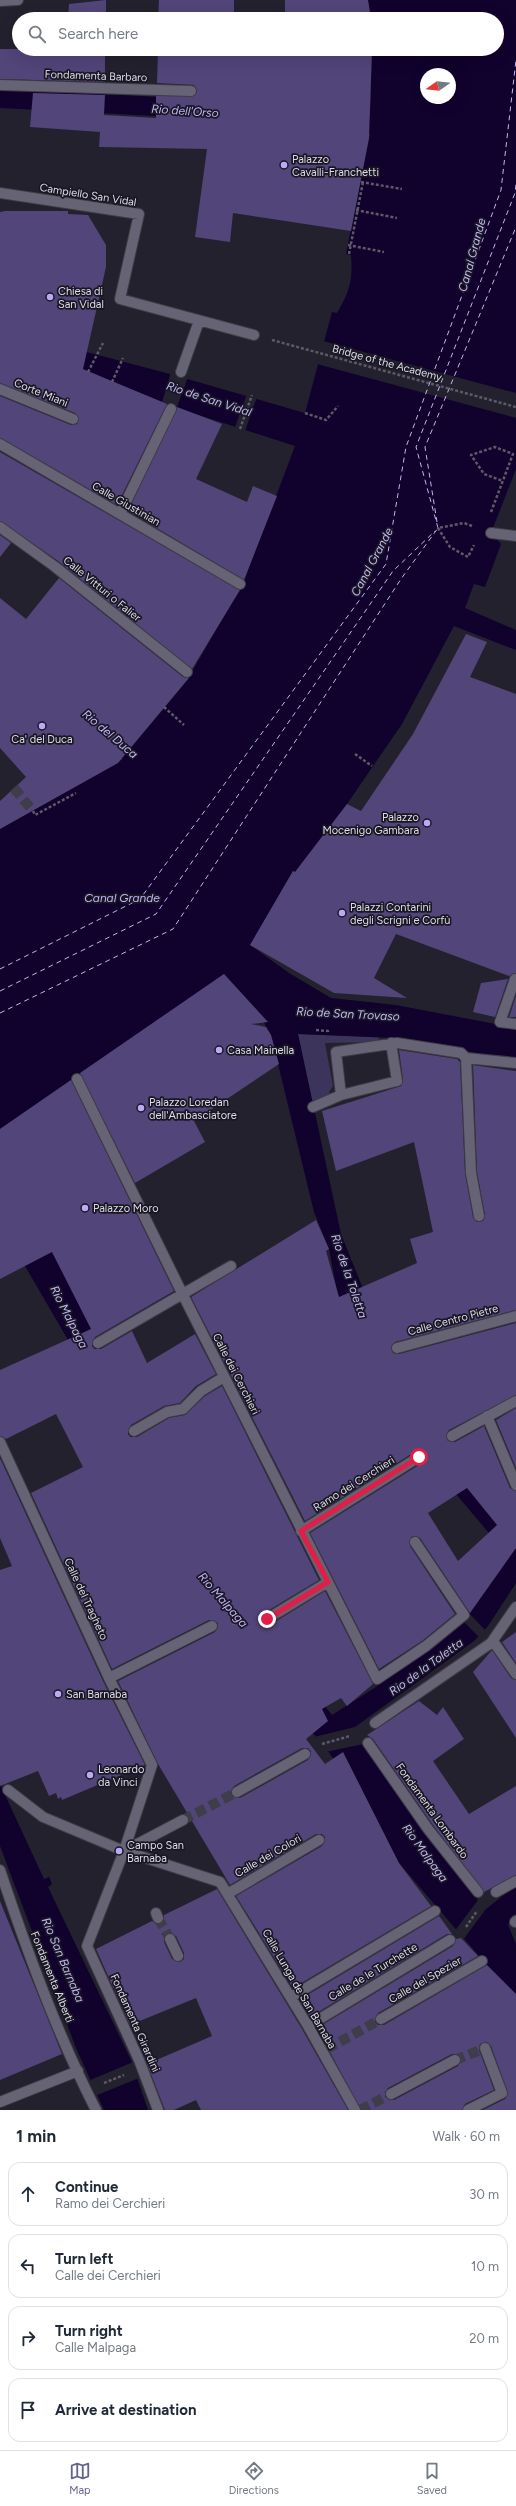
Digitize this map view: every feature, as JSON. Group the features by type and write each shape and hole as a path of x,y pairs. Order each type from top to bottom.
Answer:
{"street":[{"path":"0,1 18,0"},
{"name":"Fondamenta Barbaro","path":"0,85 191,91"},
{"name":"Campiello San Vidal","path":"0,193 139,214 120,299 254,335"},
{"path":"181,372 199,320"},
{"name":"Corte Miani","path":"0,389 73,418"},
{"path":"120,514 170,409"},
{"name":"Calle Giustinian","path":"0,444 240,584"},
{"name":"Calle Vitturi o Falier","path":"0,527 54,566 187,672"},
{"path":"486,531 516,536"},
{"path":"515,979 500,1022 516,1024"},
{"path":"313,1107 341,1095 397,1081 391,1043"},
{"path":"341,1095 336,1052 391,1043 461,1053 466,1058 516,1063"},
{"path":"466,1058 471,1173 479,1216"},
{"name":"Calle dei Cerchieri","path":"77,1079 182,1293 377,1679 426,1646 464,1615 415,1542"},
{"path":"98,1343 231,1266"},
{"name":"Calle Centro Pietre","path":"397,1348 516,1316"},
{"path":"134,1432 167,1412 181,1411 201,1391 224,1377"},
{"path":"452,1436 487,1416 516,1402"},
{"path":"487,1416 516,1485"},
{"name":"Calle del Tragheto","path":"0,1442 108,1678 152,1765 124,1851"},
{"name":"Ramo dei Cerchieri","path":"301,1531 419,1457"},
{"path":"267,1619 328,1582"},
{"path":"375,1723 493,1641 516,1607"},
{"path":"108,1678 212,1626"},
{"path":"493,1641 516,1674"},
{"name":"Fondamenta Lombardo","path":"368,1743 428,1829 478,1892"},
{"path":"237,1792 306,1754"},
{"path":"8,1790 43,1816 124,1851 183,1820"},
{"name":"Calle dei Colori","path":"229,1893 319,1840"},
{"name":"Calle Lunga de San Barnaba","path":"124,1851 220,1882 229,1893 308,2026 325,2050 354,2110"},
{"name":"Fondamenta Girardini","path":"124,1851 87,1946 139,2060 158,2110"},
{"name":"Fondamenta Alberti","path":"0,1870 22,1937 78,2071 96,2110"},
{"path":"496,1892 516,1881"},
{"path":"291,1997 435,1911"},
{"path":"170,1939 178,1956"},
{"name":"Calle de le Turchette","path":"308,2026 450,1940"},
{"name":"Calle del Spezier","path":"381,2019 482,1961"},
{"path":"468,2110 502,2093 485,2048"},
{"path":"391,2094 455,2060"},
{"path":"0,2102 78,2071"}],"path":[{"path":"348,254 362,182 402,188"},
{"path":"356,210 397,218"},
{"path":"348,245 384,252"},
{"name":"Bridge of the Academy","path":"254,335 516,406"},
{"path":"88,372 103,343"},
{"path":"112,382 123,358"},
{"path":"240,429 252,395"},
{"path":"305,413 326,420 338,406"},
{"path":"486,531 464,523 438,528 450,547 468,556 486,531 514,454 495,448 471,455 484,474 503,481"},
{"path":"164,707 184,725"},
{"path":"355,754 372,766"},
{"path":"33,811 35,815 76,793"},
{"path":"316,1030 328,1031 328,1035"},
{"path":"320,1745 340,1739"},
{"path":"464,1928 481,1906"},
{"path":"100,2085 125,2075"}],"shaded area":[{"path":"298,1034 379,1037 377,1042 325,1043 333,1086 329,1092 330,1097 311,1103"}],"water":[{"name":"Canal Grande","path":"368,0 516,0 516,469 491,533 501,544 485,587 474,584 465,608 516,630 516,650 454,626 402,724 347,804 295,872 293,871 250,945 289,973 331,998 396,1005 516,1028 516,1060 393,1038 298,1034 341,1234 386,1346 466,1487 516,1504 516,1583 488,1626 474,1641 355,1727 486,1908 516,1886 516,1914 512,1916 508,1925 516,1944 516,2012 485,1963 399,1863 377,1823 328,1751 306,1725 68,1340 25,1266 0,1137 51,1250 97,1340 136,1437 196,1545 227,1587 332,1715 376,1687 463,1621 509,1557 440,1475 349,1327 337,1291 329,1249 314,1212 271,1035 256,1009 224,974 0,1129 0,829 123,759 0,656 135,742 189,677 244,581 295,446 183,410 64,363 41,340 170,374 305,413 332,312 337,313 350,285 351,255 346,254 370,134 215,119 0,108 0,89 200,99 370,116 372,56 504,56 504,12 370,12"},
{"name":"Rio San Barnaba","path":"0,1784 44,1879 49,1877 52,1884 48,1887 131,2060 148,2110 104,2110 76,2048 0,1846"}],"pier":[{"path":"323,341 516,393 516,418 317,364"},
{"path":"171,372 188,377 177,407 162,402"},
{"path":"247,394 257,397 245,431 235,427"},
{"path":"469,1613 486,1631 480,1638 462,1620"},
{"path":"370,1717 357,1727 368,1743 326,1752 314,1737 355,1727"},
{"path":"476,1892 486,1906 498,1896 500,1898 486,1909 463,1940 454,1932 478,1900 473,1894"},
{"path":"133,2062 139,2078 95,2096 88,2081"}],"building":[{"path":"106,0 106,12 68,12 69,4"},
{"path":"159,0 234,0 234,12 158,12"},
{"path":"285,0 368,0 370,12 285,12"},
{"path":"0,49 12,49 12,56 105,56 105,82 0,79"},
{"path":"158,56 372,56 369,138 351,231 233,213 230,242 195,237 207,149 99,147 100,132 30,127 33,93 105,95 104,115 156,118 156,96 194,96 197,91 194,85 157,83"},
{"path":"68,211 68,214 88,215 106,245 106,267 83,369 167,404 117,505 0,438 0,396 71,425 77,424 79,419 75,413 0,383 0,212"},
{"path":"177,407 222,424 196,479 247,502 253,486 277,496 244,580 128,511"},
{"path":"0,452 240,590 192,669 58,561 0,521"},
{"path":"0,535 11,543 0,557"},
{"path":"59,578 183,677 189,678 118,763 0,829 0,801 26,777 0,748 0,598 26,619"},
{"path":"466,634 487,642 470,677 516,694 516,973 509,976 396,934 374,978 407,998 334,993 250,945 293,871 295,872 347,804 361,811 413,734"},
{"path":"224,974 268,1022 251,1024 266,1027 271,1035 279,1064 194,1121 205,1142 135,1183 80,1073"},
{"path":"508,979 495,1017 473,1012 481,983"},
{"path":"516,996 516,1017 509,1017"},
{"path":"399,1050 457,1059 460,1062 465,1173 473,1217 477,1222 483,1221 485,1215 477,1172 473,1065 516,1071 516,1310 395,1342 391,1347 393,1353 399,1354 516,1323 516,1395 449,1430 446,1436 448,1441 455,1442 484,1426 510,1488 516,1491 516,1548 470,1613 420,1538 415,1536 411,1537 410,1546 455,1614 422,1641 379,1669 310,1533 422,1463 425,1454 422,1451 416,1451 305,1521 191,1297 316,1220 329,1249 326,1251 339,1297 417,1263 410,1239 433,1232 414,1142 336,1171 322,1111 401,1086 403,1080","holes":["467,1488 497,1525 458,1561 428,1513"]},
{"path":"71,1080 174,1291 95,1337 92,1346 95,1349 101,1349 132,1331 147,1363 195,1334 216,1374 196,1386 180,1403 164,1406 131,1425 128,1434 131,1437 137,1437 169,1418 185,1415 205,1396 222,1386 319,1580 264,1613 261,1622 264,1625 270,1625 325,1591 373,1684 347,1706 341,1698 322,1709 328,1721 306,1739 325,1764 343,1752 399,1863 431,1906 293,1988 236,1896 322,1846 325,1837 322,1834 316,1834 230,1885 158,1764 118,1681 215,1632 218,1627 218,1623 209,1620 112,1669 31,1493 83,1467 56,1414 6,1439 0,1436 0,1370 91,1329 52,1252 0,1279 0,1129","holes":["302,1748 308,1748 311,1751 308,1760 240,1798 232,1795 231,1792 234,1786"]},
{"path":"516,1408 516,1468 496,1420"},
{"name":"San Barnaba","path":"0,1458 103,1681 145,1765 62,1800 61,1797 58,1799 56,1793 49,1796 38,1771 0,1786 0,1570 12,1566 0,1538"},
{"path":"516,1632 516,1663 502,1642"},
{"path":"492,1650 511,1678 516,1680 516,1738 473,1672"},
{"path":"419,1701 437,1715 443,1707 464,1739 433,1761 469,1814 516,1786 516,1875 484,1892 433,1825 373,1739 367,1735"},
{"path":"217,1889 302,2029 348,2110 201,2110 196,2100 174,2110 165,2110 147,2064 212,2036 196,1998 130,2025 96,1949 152,1921 157,1924 161,1924 164,1919 164,1915","holes":["168,1933 176,1936 184,1953 184,1959 180,1962 172,1959 164,1942 164,1936"]},
{"path":"0,1901 62,2054 0,2080"},
{"path":"439,1916 452,1934 447,1934 310,2017 299,2000"},
{"path":"461,1938 478,1956 378,2013 375,2022 378,2025 384,2025 487,1965 516,1994 516,2110 483,2110 505,2099 508,2093 491,2046 486,2042 480,2044 479,2050 494,2090 465,2104 462,2110 361,2110 317,2028 453,1946 456,1939","holes":["452,2054 458,2054 461,2057 458,2066 394,2100 385,2097 385,2093 388,2088"]}],"ferry route":[{"path":"0,969 140,899 386,564 406,447 501,190 516,60"},
{"path":"438,528 416,447 515,193 516,184"},
{"path":"437,522 425,447 516,227"},
{"path":"0,1013 173,929 401,579 438,528"},
{"path":"0,991 156,914 393,571 435,531"}],"tunnel":[{"path":"14,788 33,811"},
{"path":"183,1820 237,1792"},
{"path":"158,1918 170,1939"},
{"path":"327,2049 381,2019"},
{"path":"455,2060 488,2047"},
{"path":"360,2110 391,2094"}],"place":[{"name":"Palazzo Cavalli-Franchetti","path":"284,165"},
{"name":"Chiesa di San Vidal","path":"50,297"},
{"name":"Ca' del Duca","path":"42,726"},
{"name":"Palazzo Mocenigo Gambara","path":"427,823"},
{"name":"Palazzi Contarini degli Scrigni e Corfù","path":"342,913"},
{"name":"Casa Mainella","path":"219,1050"},
{"name":"Palazzo Loredan dell'Ambasciatore","path":"141,1108"},
{"name":"Palazzo Moro","path":"85,1208"},
{"name":"San Barnaba","path":"58,1694"},
{"name":"Leonardo da Vinci","path":"90,1775"},
{"name":"Campo San Barnaba","path":"119,1851"}],"route":[{"path":"267,1619 328,1582 301,1531 419,1457"}],"water label":[{"name":"Rio dell'Orso","path":"185,111"},
{"name":"Rio de San Vidal","path":"209,399"},
{"name":"Rio del Duca","path":"110,734"},
{"name":"Rio de San Trovaso","path":"348,1014"},
{"name":"Rio de la Toletta","path":"349,1276"},
{"name":"Rio Malpaga","path":"69,1317"},
{"name":"Rio Malpaga","path":"223,1600"},
{"name":"Rio de la Toletta","path":"426,1667"},
{"name":"Rio Malpaga","path":"425,1853"}]}
